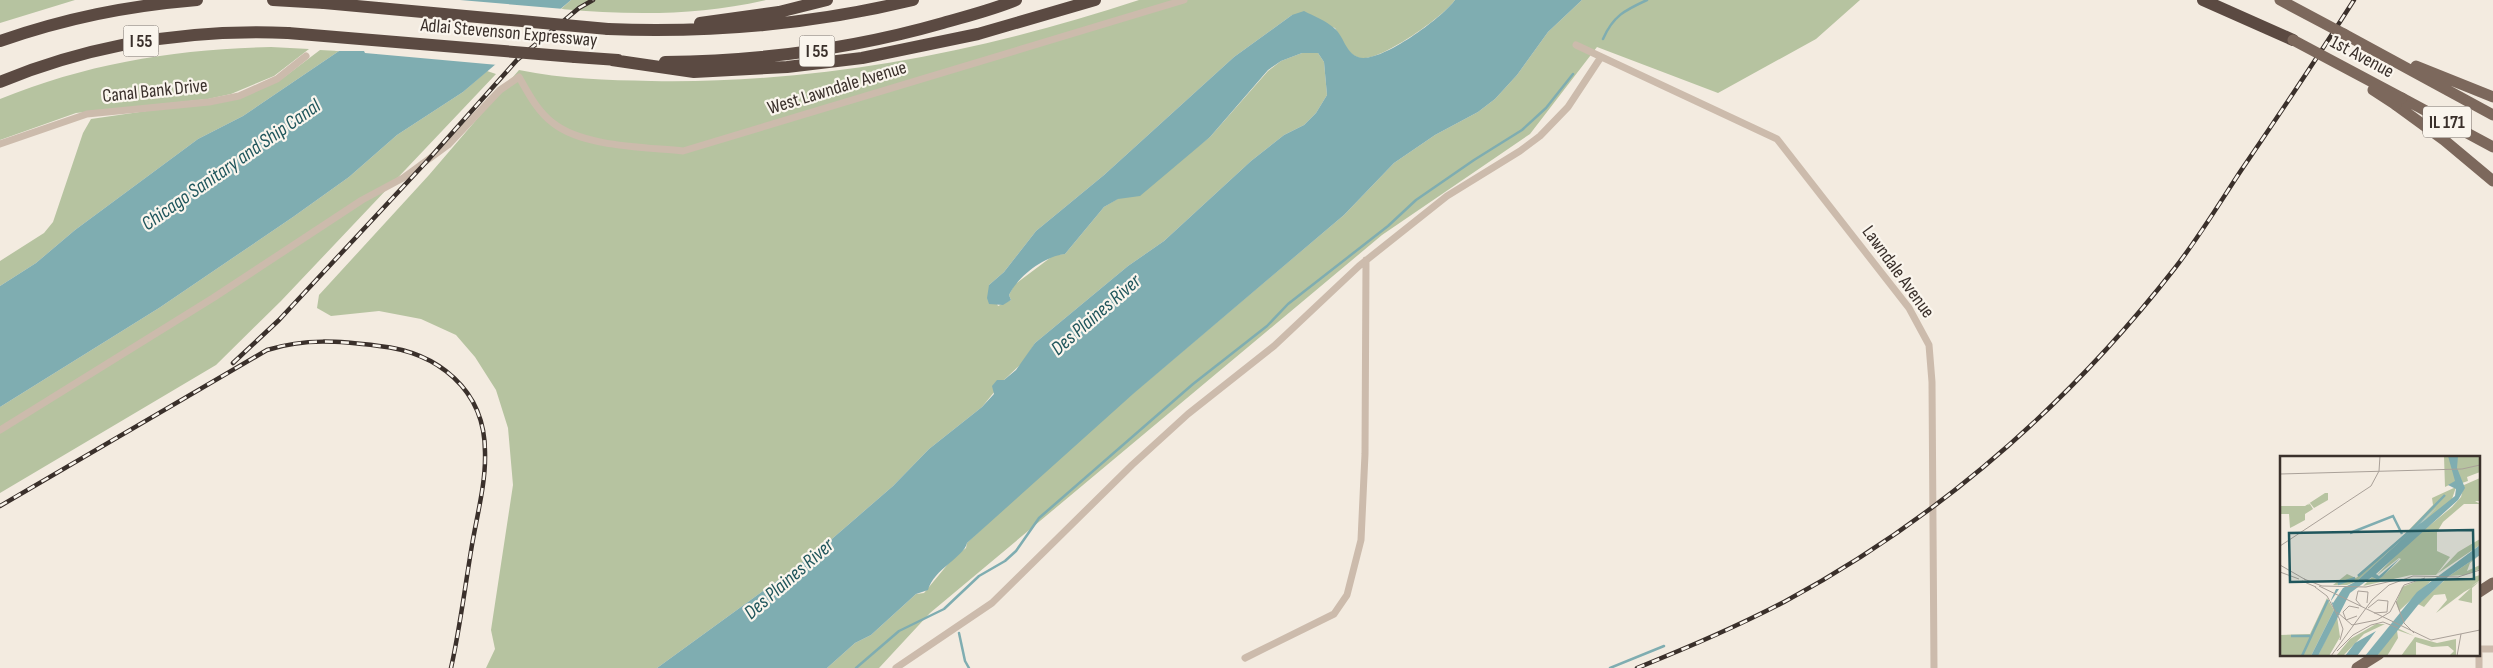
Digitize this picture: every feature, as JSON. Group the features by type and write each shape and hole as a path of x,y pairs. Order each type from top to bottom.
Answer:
{"highway":[{"name":"I 55","path":"0,41 76,17 120,8 197,0"},
{"name":"Adlai Stevenson Expressway","path":"273,0 608,29 651,30 737,29 780,25 867,11 913,0"},
{"path":"651,30 779,12 827,0"},
{"name":"Adlai Stevenson Expressway","path":"0,82 74,56 152,40 215,32 288,33 612,60 710,61 796,54 907,33 1016,0"},
{"path":"2203,0 2292,40"},
{"path":"612,60 694,72 787,67 862,58 925,46 1091,1"},
{"path":"0,36 76,17"}],"main road":[{"name":"1st Avenue","path":"2214,0 2320,54 2399,102 2493,146"},
{"path":"2280,0 2344,34 2425,73 2493,97"},
{"name":"1st Avenue","path":"2425,73 2493,114"},
{"path":"2399,102 2493,181"},
{"path":"2480,591 2493,583"},
{"path":"2357,668 2376,656"}],"street":[{"name":"West Lawndale Avenue","path":"0,430 213,298 362,200 403,178 448,145 500,90 519,77 543,113 564,130 586,138 627,146 683,151 1184,0"},
{"name":"Lawndale Avenue","path":"1576,45 1778,139 1908,308 1929,345 1933,399 1934,668"},
{"name":"Canal Bank Drive","path":"0,144 88,114 209,102 239,96 277,79 306,56"},
{"path":"896,668 992,603 1132,465 1188,414 1274,346 1366,260 1447,196 1520,151 1540,136 1568,107 1601,57"},
{"path":"1245,658 1334,614 1347,595 1361,540 1365,454 1366,260"},
{"path":"2480,649 2493,649"}],"green space":[{"path":"0,0 75,0 0,23"},
{"path":"571,0 766,0 715,9 664,13 561,9"},
{"path":"1139,0 1455,0 1438,17 1410,37 1382,53 1369,57 1360,58 1351,53 1335,28 1292,15 1234,57 1104,175 1036,231 1004,272 989,285 998,306 1011,300 1009,295 1014,285 1054,255 1065,254 1104,207 1174,165 1210,137 1268,71 1281,61 1302,53 1318,53 1324,62 1327,95 1316,113 1304,125 1284,135 1251,161 1164,241 1128,266 1035,343 1023,362 1004,380 982,407 929,449 893,486 818,551 657,668 486,668 495,649 491,630 513,485 508,428 496,390 475,357 456,335 421,319 379,311 331,316 317,308 319,295 429,175 519,70 568,77 602,79 713,81 837,70 898,61 1020,35 1080,19"},
{"path":"1582,0 1860,0 1816,39 1718,93 1597,47 1530,134 1382,235 930,613 879,668 827,668 855,643 871,635 916,594 924,593 953,558 966,548 967,543 1060,455 1344,215 1394,163 1435,135 1478,112 1495,99 1517,75 1548,32"},
{"path":"271,47 309,49 274,76 231,94 208,99 76,113 0,140 0,99 33,87 66,76 133,60 201,51"},
{"path":"320,50 339,51 243,116 198,139 75,230 36,263 0,286 0,261 44,233 53,222 83,133 91,119 243,97 283,78"},
{"path":"487,71 496,74 281,301 216,365 0,493 0,407 159,308 293,217 349,177 397,135 463,92"}],"water":[{"name":"Chicago Sanitary and Ship Canal","path":"383,0 571,0 463,92 397,135 349,177 293,217 159,308 0,407 0,286 36,263 75,230 198,139 243,116 339,51"},
{"name":"Des Plaines River","path":"1455,0 1582,0 1548,32 1517,75 1495,99 1478,112 1435,135 1394,163 1344,215 1133,394 967,543 965,548 936,576 928,590 916,594 871,635 855,643 827,668 657,668 818,551 893,486 929,449 982,407 994,394 992,386 997,380 1004,380 1016,370 1035,343 1128,266 1164,241 1251,161 1284,135 1304,125 1316,113 1327,95 1324,62 1318,53 1302,53 1281,61 1268,70 1210,137 1140,196 1118,199 1104,207 1065,254 1041,263 1025,274 1009,295 1011,300 1003,305 989,304 987,298 989,285 1004,272 1036,231 1104,175 1234,57 1292,15 1304,11 1334,28 1354,55 1368,58 1395,47 1425,28"}],"pier":[{"path":"380,0 460,0 564,9 498,65 365,53 364,51 335,51"}],"waterway":[{"path":"1603,39 1611,25 1620,15 1647,0"},
{"path":"856,668 899,631 944,609 979,576 1005,561 1016,551 1039,518 1193,384 1267,326 1288,304 1388,226 1416,200 1522,130 1546,108 1573,74"},
{"path":"959,633 965,661 969,668"},
{"path":"1610,668 1664,646"}],"railway":[{"path":"233,363 279,320 428,160 517,60 579,8 593,0"},
{"path":"1637,668 1748,620 1784,602 1841,569 1895,534 1947,496 2045,412 2134,318 2175,268 2201,232 2354,0"},
{"path":"0,506 267,350 309,342 336,342 379,346 420,356 454,378 467,392 477,410 483,430 485,452 483,487 451,668"}]}
